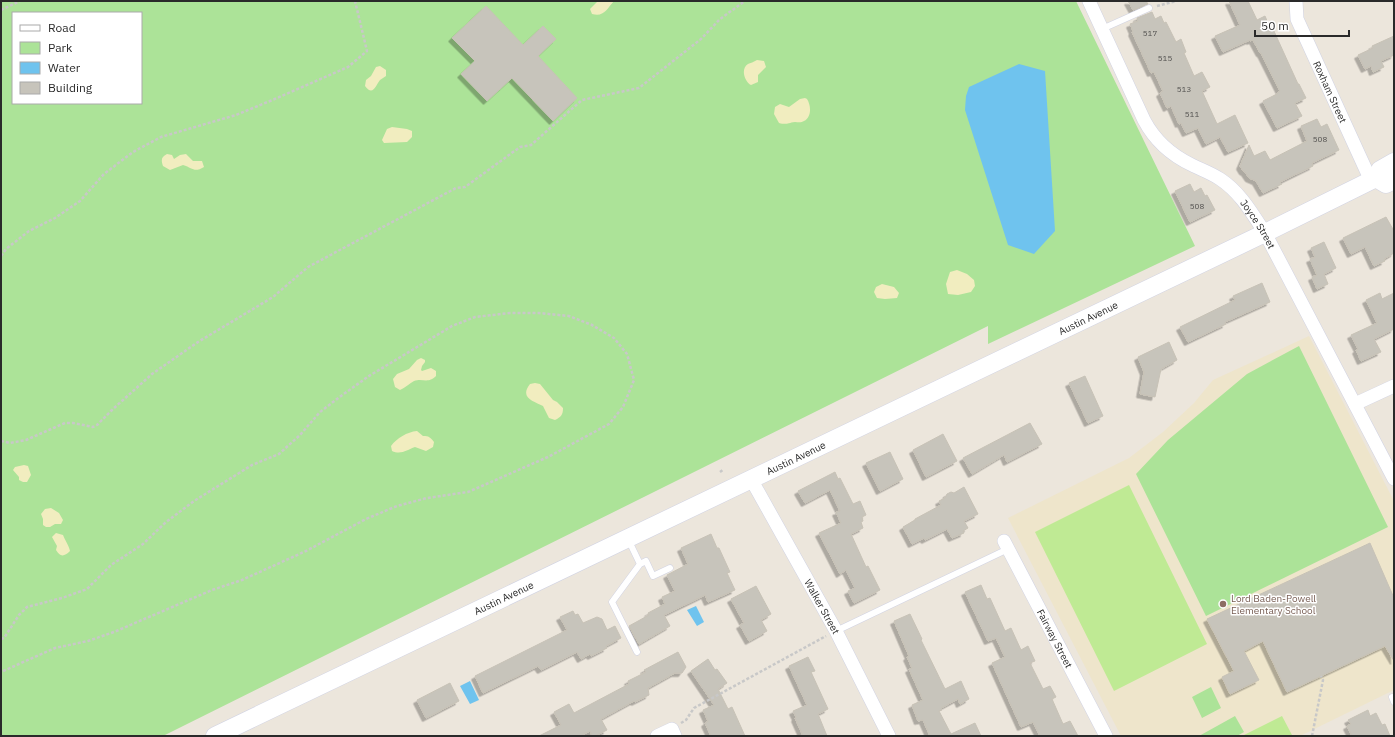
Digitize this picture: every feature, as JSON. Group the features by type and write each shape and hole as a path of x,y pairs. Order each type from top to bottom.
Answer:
{"main road":[{"name":"Austin Avenue","path":"215,736 1265,233 1374,179 1380,170 1394,162"},
{"path":"1374,179 1386,184 1394,180"}],"street":[{"name":"Joyce Street","path":"1090,1 1144,120 1153,135 1173,154 1191,165 1212,174 1228,185 1243,200 1265,233 1394,479"},
{"name":"Roxham Street","path":"1296,1 1297,19 1374,179"},
{"path":"1355,404 1394,386"},
{"name":"Walker Street","path":"751,479 836,631 890,736"},
{"name":"Fairway Street","path":"1006,545 1106,736"},
{"path":"657,736 674,732"}],"lane":[{"path":"1102,29 1148,8"},
{"path":"627,538 640,564"},
{"path":"836,631 1006,545"},
{"path":"637,652 612,602 640,564 646,561 653,576 670,568"}],"path":[{"path":"1,10 20,1"},
{"path":"1,256 29,231 55,218 80,201 104,174 133,152 161,137 236,116 348,67 367,51 355,1"},
{"path":"1,441 10,443 26,440 65,423 93,427 98,425 113,409 152,374 198,342 272,297 308,267 456,188 465,187 520,147 531,145 582,100 639,88 701,39 720,19 745,1"},
{"path":"1148,8 1176,1"},
{"path":"1,639 4,638 19,615 27,607 62,598 87,589 111,565 143,544 166,522 194,501 252,465 279,454 300,435 320,412 341,396 369,376 452,326 475,317 510,313 539,313 569,316 614,338 627,354 634,380 623,407 609,424 548,457 468,492 427,498 397,506 366,519 306,551 242,580 212,590 114,632 88,641 55,648 1,672"},
{"path":"720,472 724,469"},
{"path":"674,732 686,720 694,708 836,631"},
{"path":"1312,736 1323,680 1321,676"}],"shaded area":[{"name":"Lord Baden-Powell Elementary School","path":"1309,336 1394,501 1394,690 1300,736 1121,736 1008,518 1129,458 1163,432 1194,403 1213,380"}],"green space":[{"path":"1,1 1076,1 1195,246 988,344 988,326 163,736 1,736"},
{"path":"1299,346 1388,527 1206,616 1136,474 1168,440 1247,374"},
{"path":"1129,485 1207,644 1114,691 1035,532"},
{"path":"1211,687 1221,708 1202,718 1192,697"},
{"path":"1235,716 1244,732 1237,736 1199,736"},
{"path":"1282,716 1292,735 1242,736"}],"sand":[{"path":"598,1 614,1 602,14 592,14 590,9"},
{"path":"757,60 764,61 766,67 758,75 758,82 751,85 745,78 744,69 748,64"},
{"path":"380,66 386,70 386,76 380,80 374,89 370,90 365,86 366,80 371,76 376,67"},
{"path":"800,99 807,99 810,108 810,114 807,119 803,122 785,124 779,123 774,114 775,107 780,104 789,107"},
{"path":"392,127 412,131 412,137 407,142 384,143 382,140 387,129"},
{"path":"167,154 172,155 174,159 180,155 186,154 193,161 202,161 204,167 196,170 183,165 170,170 163,166 162,162 162,159"},
{"path":"957,270 967,274 974,280 975,286 971,292 958,295 948,294 946,284 950,272"},
{"path":"882,284 894,287 899,293 897,298 877,298 874,292 876,287"},
{"path":"421,358 425,360 425,362 421,370 431,368 436,371 436,376 430,380 414,381 400,390 395,387 393,379 397,374 409,369 417,360"},
{"path":"530,384 540,384 553,400 563,408 562,414 559,418 555,420 549,418 543,406 532,401 527,396 527,389"},
{"path":"417,431 434,442 433,447 426,451 415,447 407,451 392,451 391,446 396,440 406,434"},
{"path":"24,465 28,466 31,475 27,482 19,480 19,477 13,470 15,467"},
{"path":"51,508 59,513 63,520 61,524 46,527 43,525 41,514 45,509"},
{"path":"56,533 63,535 70,551 64,555 59,554 56,550 57,546 52,537"}],"water":[{"path":"1019,64 1045,71 1055,231 1034,254 1008,245 965,110 966,96 969,87"},
{"path":"696,606 704,622 697,626 687,610"},
{"path":"470,681 479,700 470,704 460,686"}],"building":[{"path":"1128,1 1146,1 1148,4 1133,10"},
{"path":"1229,1 1248,1 1257,20 1265,16 1271,30 1273,29 1306,98 1295,103 1302,116 1277,128 1263,101 1280,91 1253,40 1223,52 1215,36 1240,25"},
{"path":"486,6 523,45 543,26 556,39 538,56 577,98 553,121 512,78 487,101 461,74 475,61 452,38"},
{"path":"1152,12 1155,19 1161,16 1164,23 1166,22 1176,42 1181,39 1186,52 1184,53 1194,76 1202,72 1210,87 1202,91 1217,124 1235,115 1248,143 1228,152 1220,137 1206,144 1198,128 1186,133 1181,123 1179,124 1171,106 1167,108 1160,93 1163,91 1154,72 1151,73 1132,32 1133,31 1130,24 1138,21 1137,18"},
{"path":"1394,36 1394,55 1381,61 1384,67 1373,72 1371,66 1365,69 1358,55 1373,48 1372,46"},
{"path":"1317,119 1321,127 1327,124 1339,150 1312,163 1313,166 1280,182 1282,184 1263,193 1256,181 1249,178 1240,166 1249,145 1254,156 1265,151 1270,160 1307,141 1301,126"},
{"path":"1190,184 1194,192 1201,188 1205,196 1207,195 1215,210 1190,222 1175,191"},
{"path":"1386,217 1394,231 1394,253 1384,259 1385,261 1374,266 1365,247 1351,254 1343,238"},
{"path":"1324,242 1336,268 1324,274 1328,284 1317,289 1312,277 1317,275 1310,259 1315,257 1311,248"},
{"path":"1262,283 1270,302 1225,322 1226,324 1188,342 1180,327 1235,300 1233,296"},
{"path":"1380,293 1382,299 1394,293 1394,329 1374,339 1381,352 1361,361 1356,350 1358,349 1351,335 1377,323 1366,300"},
{"path":"1169,342 1177,360 1161,369 1155,397 1140,394 1144,372 1138,357"},
{"path":"1085,376 1103,416 1088,423 1069,383"},
{"path":"1030,423 1042,444 1007,462 1004,455 972,474 963,458"},
{"path":"943,434 957,461 926,477 913,450"},
{"path":"890,452 903,479 880,491 866,463"},
{"path":"835,472 838,479 840,478 853,504 860,501 866,515 862,517 863,521 861,522 863,528 851,534 866,567 868,566 880,590 854,603 848,591 855,588 846,570 840,574 819,533 841,523 836,512 840,511 830,490 805,503 798,491"},
{"path":"964,487 978,514 964,521 968,528 963,531 964,533 952,538 947,529 925,540 924,538 912,544 903,527 941,505 939,501 945,498 947,494 951,492 954,493"},
{"path":"711,534 730,572 727,573 735,590 708,602 705,595 664,615 670,626 639,644 629,626 665,604 662,597 675,591 667,575 688,564 681,548"},
{"path":"1370,543 1394,598 1394,661 1385,646 1287,692 1263,641 1244,651 1259,680 1230,694 1222,677 1234,671 1207,619"},
{"path":"981,585 987,599 990,598 1005,631 1011,628 1021,650 1028,646 1035,661 1030,663 1043,689 1050,686 1056,697 1052,699 1063,724 1070,721 1078,736 1040,736 1033,722 1021,727 992,663 1005,657 996,638 988,641 965,592"},
{"path":"756,586 771,614 761,620 767,631 749,641 740,625 744,623 731,599"},
{"path":"573,611 575,615 578,614 583,623 597,617 602,619 607,630 615,626 621,638 606,646 607,648 591,656 590,654 581,659 577,652 541,670 538,666 483,693 475,676 567,630 560,617"},
{"path":"910,614 945,689 961,681 969,699 960,704 958,699 941,708 942,710 939,711 951,734 975,723 981,736 930,736 923,720 918,721 912,705 923,700 909,669 912,668 907,657 909,656 894,621"},
{"path":"678,652 686,667 682,673 675,673 648,688 649,695 635,702 634,701 601,719 607,730 595,736 592,736 590,731 580,736 539,736 561,725 554,712 569,704 574,713 629,684 628,681 646,672 644,670"},
{"path":"808,657 815,671 811,672 828,709 818,714 827,736 803,736 793,711 807,705 789,666"},
{"path":"708,659 715,670 717,669 727,683 718,689 728,709 732,707 745,736 711,736 705,723 708,721 703,710 714,705 691,671"},
{"path":"450,683 459,701 426,718 417,700"},
{"path":"1368,710 1370,716 1376,713 1382,725 1385,724 1390,736 1352,736 1347,726 1351,724 1348,720"}],"place":[{"name":"Lord Baden-Powell Elementary School","path":"1223,604"}]}
